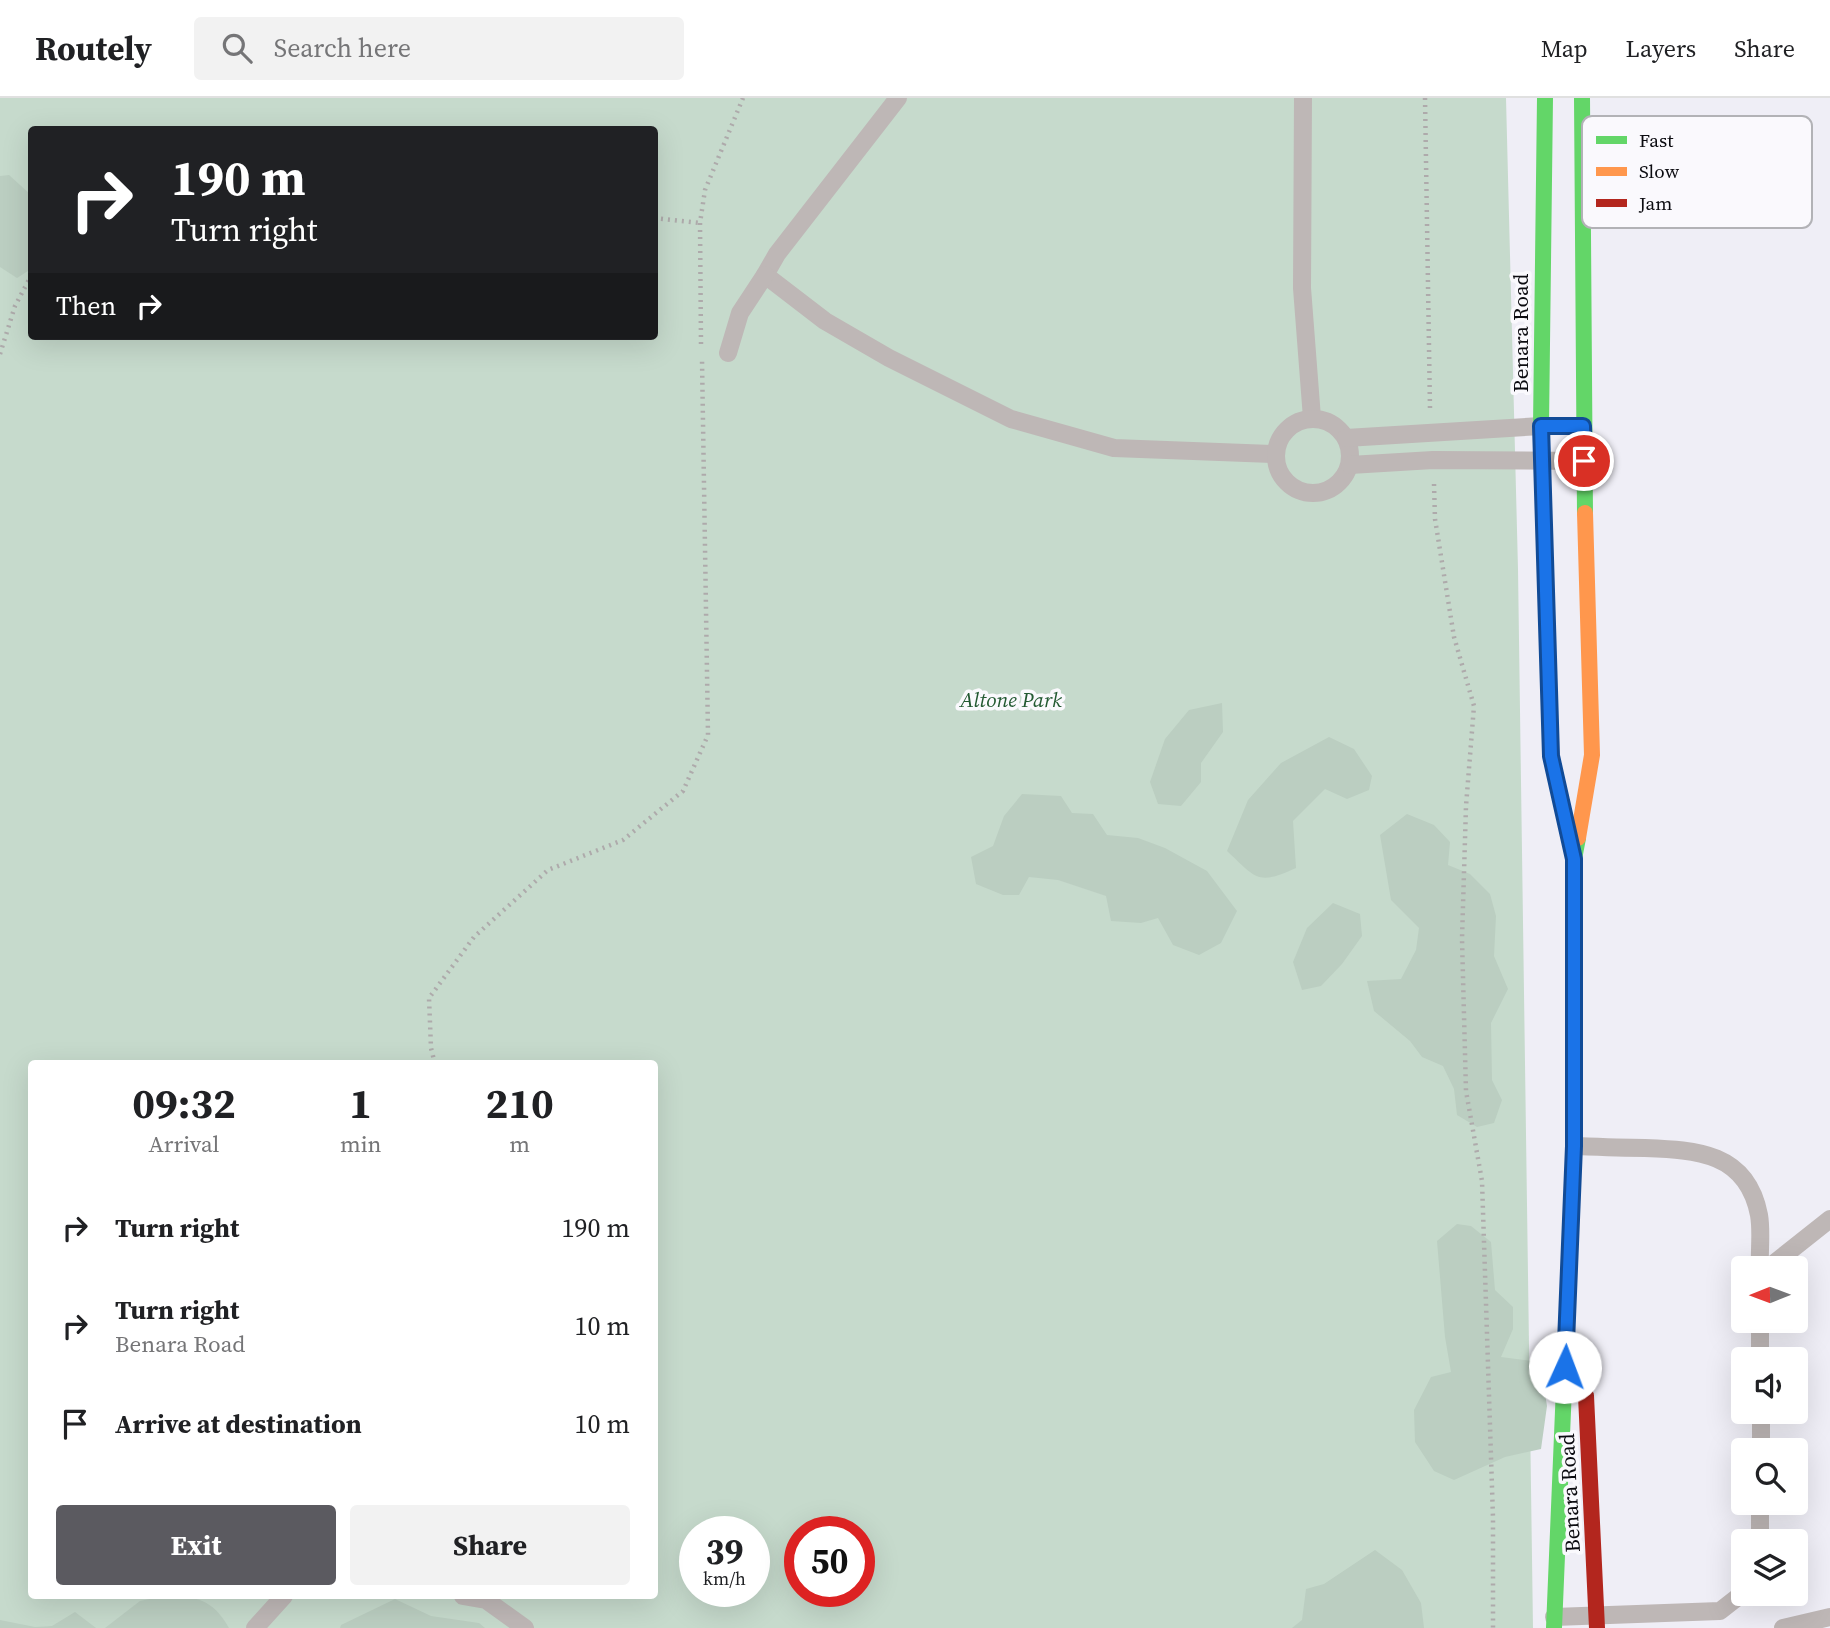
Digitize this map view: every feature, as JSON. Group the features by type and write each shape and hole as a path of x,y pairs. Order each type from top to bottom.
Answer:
{"main road":[{"name":"Benara Road","path":"1545,98 1541,426 1551,756 1574,859"},
{"name":"Benara Road","path":"1582,98 1582,116"},
{"name":"Benara Road","path":"1554,1622 1574,1146 1574,859 1592,755 1583,426 1582,228"},
{"name":"Benara Road","path":"1574,1146 1583,1325"},
{"name":"Benara Road","path":"1585,1380 1597,1621"}],"lane":[{"path":"728,353 740,313 777,254 898,98"},
{"path":"1303,98 1302,288 1312,418"},
{"path":"765,275 825,321 889,358 1011,419 1114,447 1275,454"},
{"path":"1312,418 1325,420 1337,427 1346,438 1350,465 1344,477 1334,487 1308,493 1294,489 1284,480 1277,468 1275,454 1279,440 1287,429 1298,421 1312,418"},
{"path":"1346,438 1541,426 1583,426"},
{"path":"1350,465 1433,460 1584,461"},
{"path":"1574,1146 1690,1150 1714,1156 1735,1169 1749,1189 1759,1214 1760,1256"},
{"path":"1783,1256 1830,1219"},
{"path":"255,1628 281,1599"},
{"path":"480,1599 486,1600 525,1628"},
{"path":"1554,1622 1720,1611 1731,1602"},
{"path":"1783,1628 1830,1617"}],"path":[{"path":"434,1060 429,999 474,937 548,870 623,840 683,791 708,735 700,223 705,190 743,98"},
{"path":"1425,98 1431,433"},
{"path":"658,218 700,223"},
{"path":"0,354 15,306 28,282"},
{"path":"1433,460 1436,519 1454,637 1474,706 1466,806 1462,939 1466,1091 1482,1181 1493,1518 1493,1628"}],"green space":[{"name":"Altone Park","path":"0,98 1506,98 1518,569 1533,1628 0,1628"},
{"path":"9,175 28,192 28,271 17,278 0,267 0,176"},
{"path":"1222,703 1223,732 1201,763 1201,782 1181,806 1158,804 1150,782 1165,739 1189,710"},
{"path":"1329,737 1354,749 1372,776 1369,790 1347,799 1325,789 1293,821 1296,868 1265,878 1251,873 1227,851 1248,800 1281,763"},
{"path":"1022,794 1061,796 1072,813 1093,814 1107,835 1138,838 1165,848 1207,871 1237,911 1221,943 1199,955 1173,945 1158,918 1141,923 1111,921 1106,896 1058,880 1029,877 1019,895 1003,895 976,884 971,857 993,846 1004,816"},
{"path":"1407,814 1434,825 1450,842 1448,865 1470,874 1490,894 1496,916 1494,956 1508,989 1491,1023 1492,1080 1502,1100 1494,1123 1477,1127 1457,1115 1454,1089 1443,1066 1422,1057 1410,1041 1374,1011 1367,981 1401,979 1416,950 1419,928 1391,900 1380,835"},
{"path":"1333,903 1360,914 1362,936 1342,964 1321,986 1302,990 1293,962 1307,928"},
{"path":"1457,1224 1471,1226 1491,1242 1495,1290 1513,1307 1513,1329 1501,1357 1540,1362 1547,1406 1541,1449 1505,1457 1454,1480 1434,1471 1415,1442 1414,1410 1431,1377 1451,1372 1445,1337 1437,1241"},
{"path":"1375,1550 1402,1570 1421,1603 1424,1628 1292,1628 1302,1620 1306,1589 1324,1584"},
{"path":"196,1599 216,1610 229,1628 105,1628 140,1601"},
{"path":"395,1599 431,1616 479,1623 485,1628 340,1628 341,1625"},
{"path":"75,1612 96,1628 0,1628 0,1620 35,1627 52,1626"}],"traffic: fast":[{"path":"1545,98 1541,426 1551,756 1571,843"},
{"path":"1582,98 1582,116"},
{"path":"1583,228 1585,513"},
{"path":"1554,1628 1574,1146 1574,859 1578,838"}],"traffic: slow":[{"path":"1578,838 1592,755 1585,513"}],"traffic: jam":[{"path":"1586,1396 1597,1628"}],"route":[{"path":"1565,1367 1574,1146 1574,859 1551,756 1541,426 1583,426 1584,461"}]}
